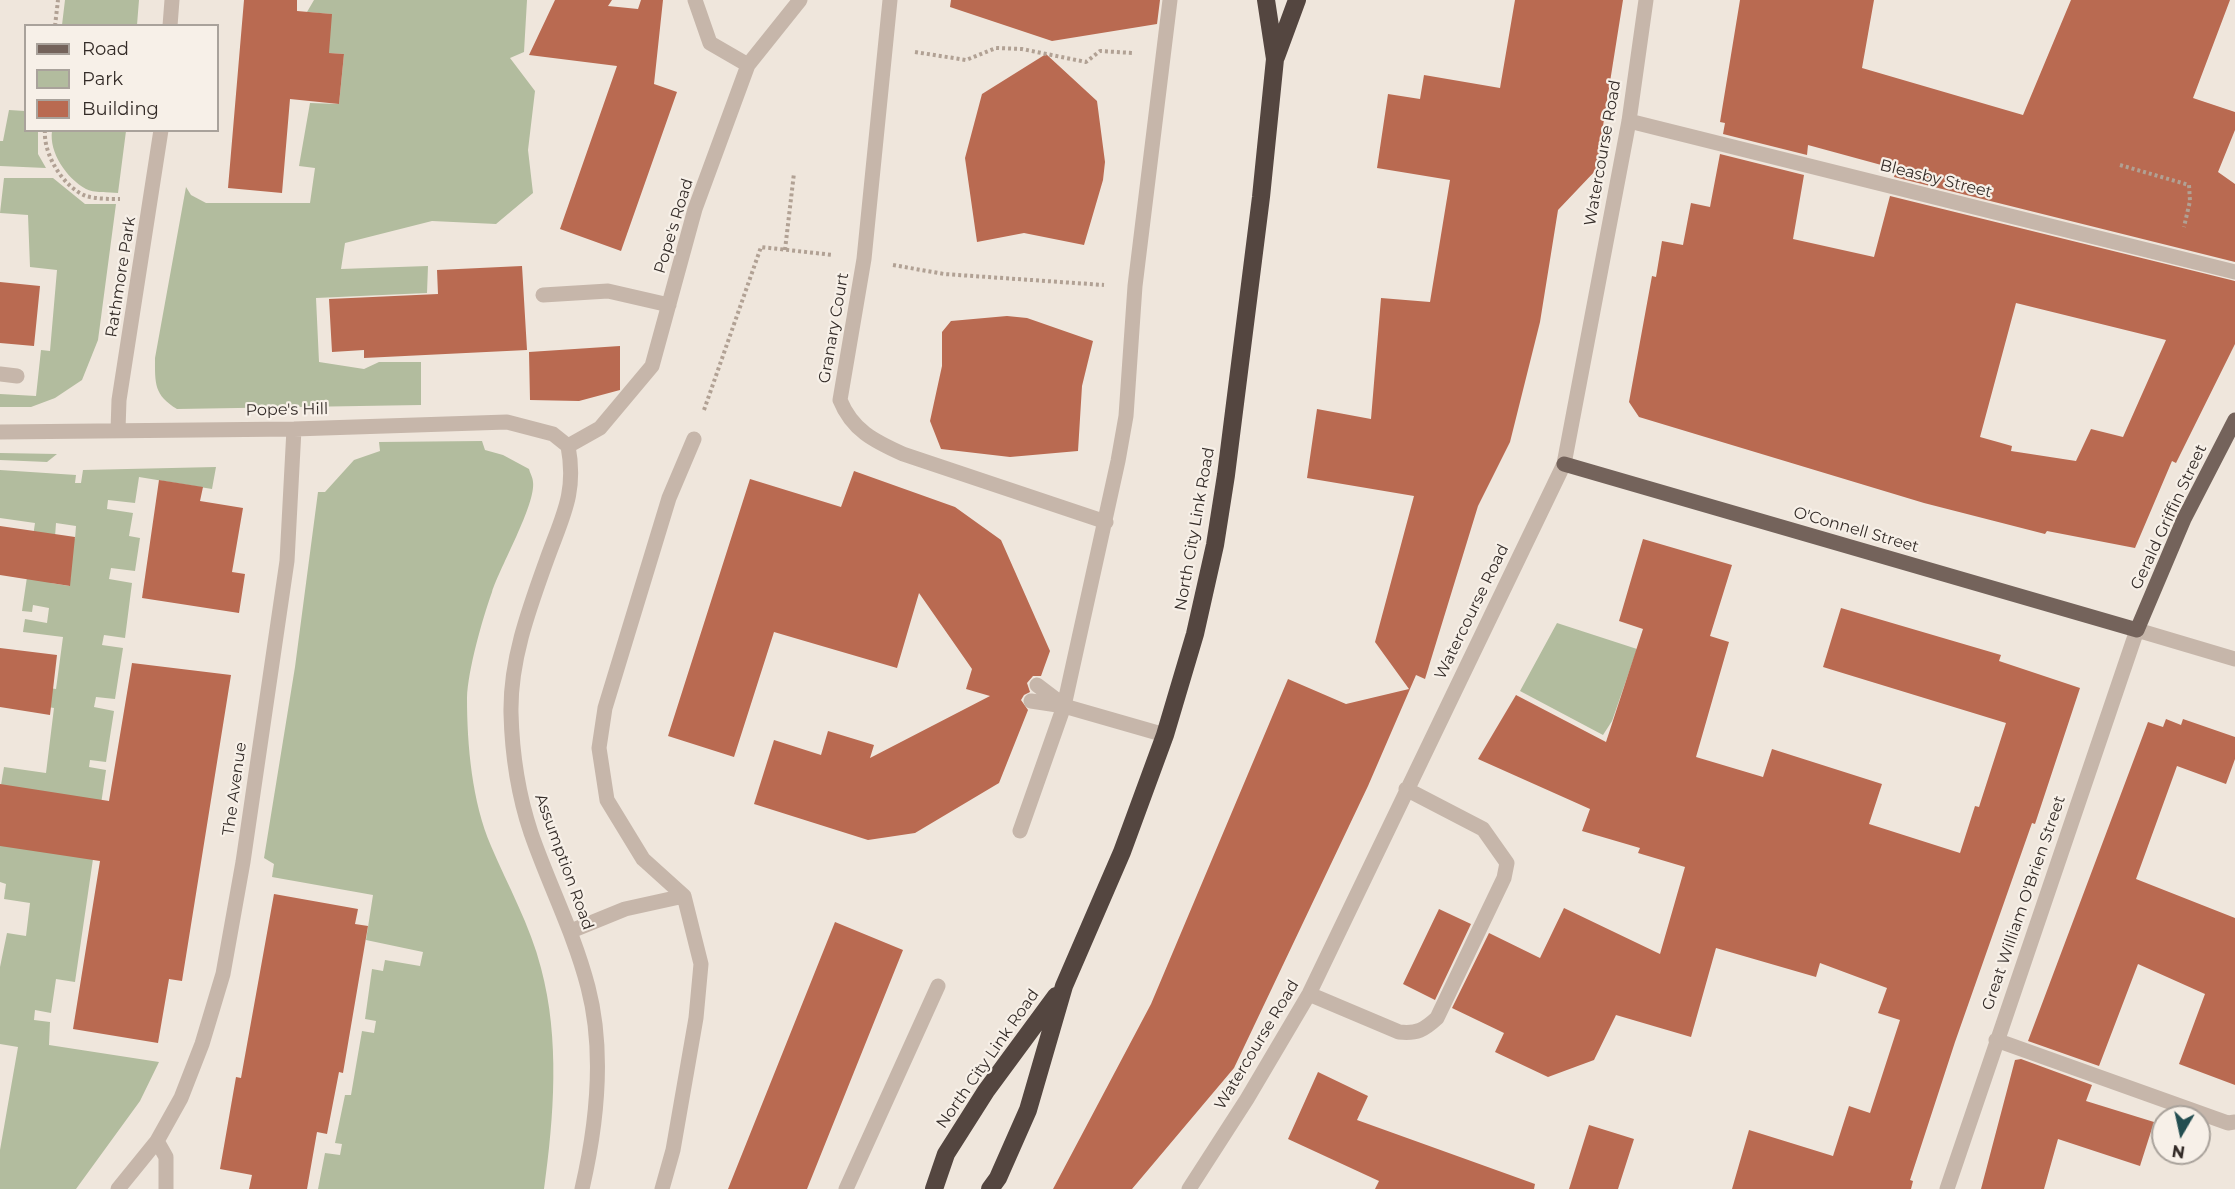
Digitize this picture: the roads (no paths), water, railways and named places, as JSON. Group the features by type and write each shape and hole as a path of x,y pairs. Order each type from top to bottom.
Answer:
{"highway":[{"name":"North City Link Road","path":"990,1189 998,1178 1028,1110 1064,986 1122,852 1165,735 1195,634 1217,534 1261,197 1275,58 1266,0"},
{"name":"North City Link Road","path":"1275,58 1298,0"},
{"name":"North City Link Road","path":"934,1189 946,1155 969,1118 1064,986"}],"main road":[{"name":"Gerald Griffin Street","path":"2137,630 2184,519 2235,420"},
{"name":"O'Connell Street","path":"1564,464 2137,630"}],"street":[{"path":"170,24 172,0"},
{"path":"694,0 710,43 748,65"},
{"name":"Pope's Road","path":"568,446 600,428 652,366 695,209 748,65 800,0"},
{"name":"Granary Court","path":"890,0 864,259 840,400 846,414 857,429 878,443 903,454 1106,522"},
{"path":"1020,831 1064,706 1106,522 1126,416 1135,286 1170,0"},
{"name":"Watercourse Road","path":"1189,1189 1247,1099 1310,994 1406,789 1564,464 1629,122 1646,0"},
{"name":"Bleasby Street","path":"1629,122 2235,272"},
{"name":"Rathmore Park","path":"118,430 119,400 161,132"},
{"path":"543,295 608,291 669,305"},
{"path":"0,374 17,376"},
{"name":"Pope's Hill","path":"0,432 294,429 507,422 553,434 568,446"},
{"name":"The Avenue","path":"118,1189 157,1142 181,1098 202,1044 223,974 243,862 287,561 294,429"},
{"path":"662,1189 672,1150 696,1018 700,964 684,896 643,860 607,800 599,748 605,708 662,520 694,439"},
{"name":"Assumption Road","path":"568,446 572,467 568,505 526,619 514,670 511,710 512,752 520,795 531,834 571,931 588,988 596,1036 595,1116 582,1189"},
{"path":"2137,630 2235,659"},
{"name":"Great William O'Brien Street","path":"1947,1189 2137,630"},
{"path":"1037,685 1064,706"},
{"path":"1031,701 1064,706 1165,735"},
{"path":"1310,994 1399,1032 1413,1034 1425,1029 1437,1018 1504,878 1507,863 1483,829 1406,789"},
{"path":"571,931 625,909 684,896"},
{"path":"846,1189 938,986"},
{"path":"1996,1040 2228,1123 2235,1122"},
{"path":"157,1142 166,1157 166,1189"}]}
